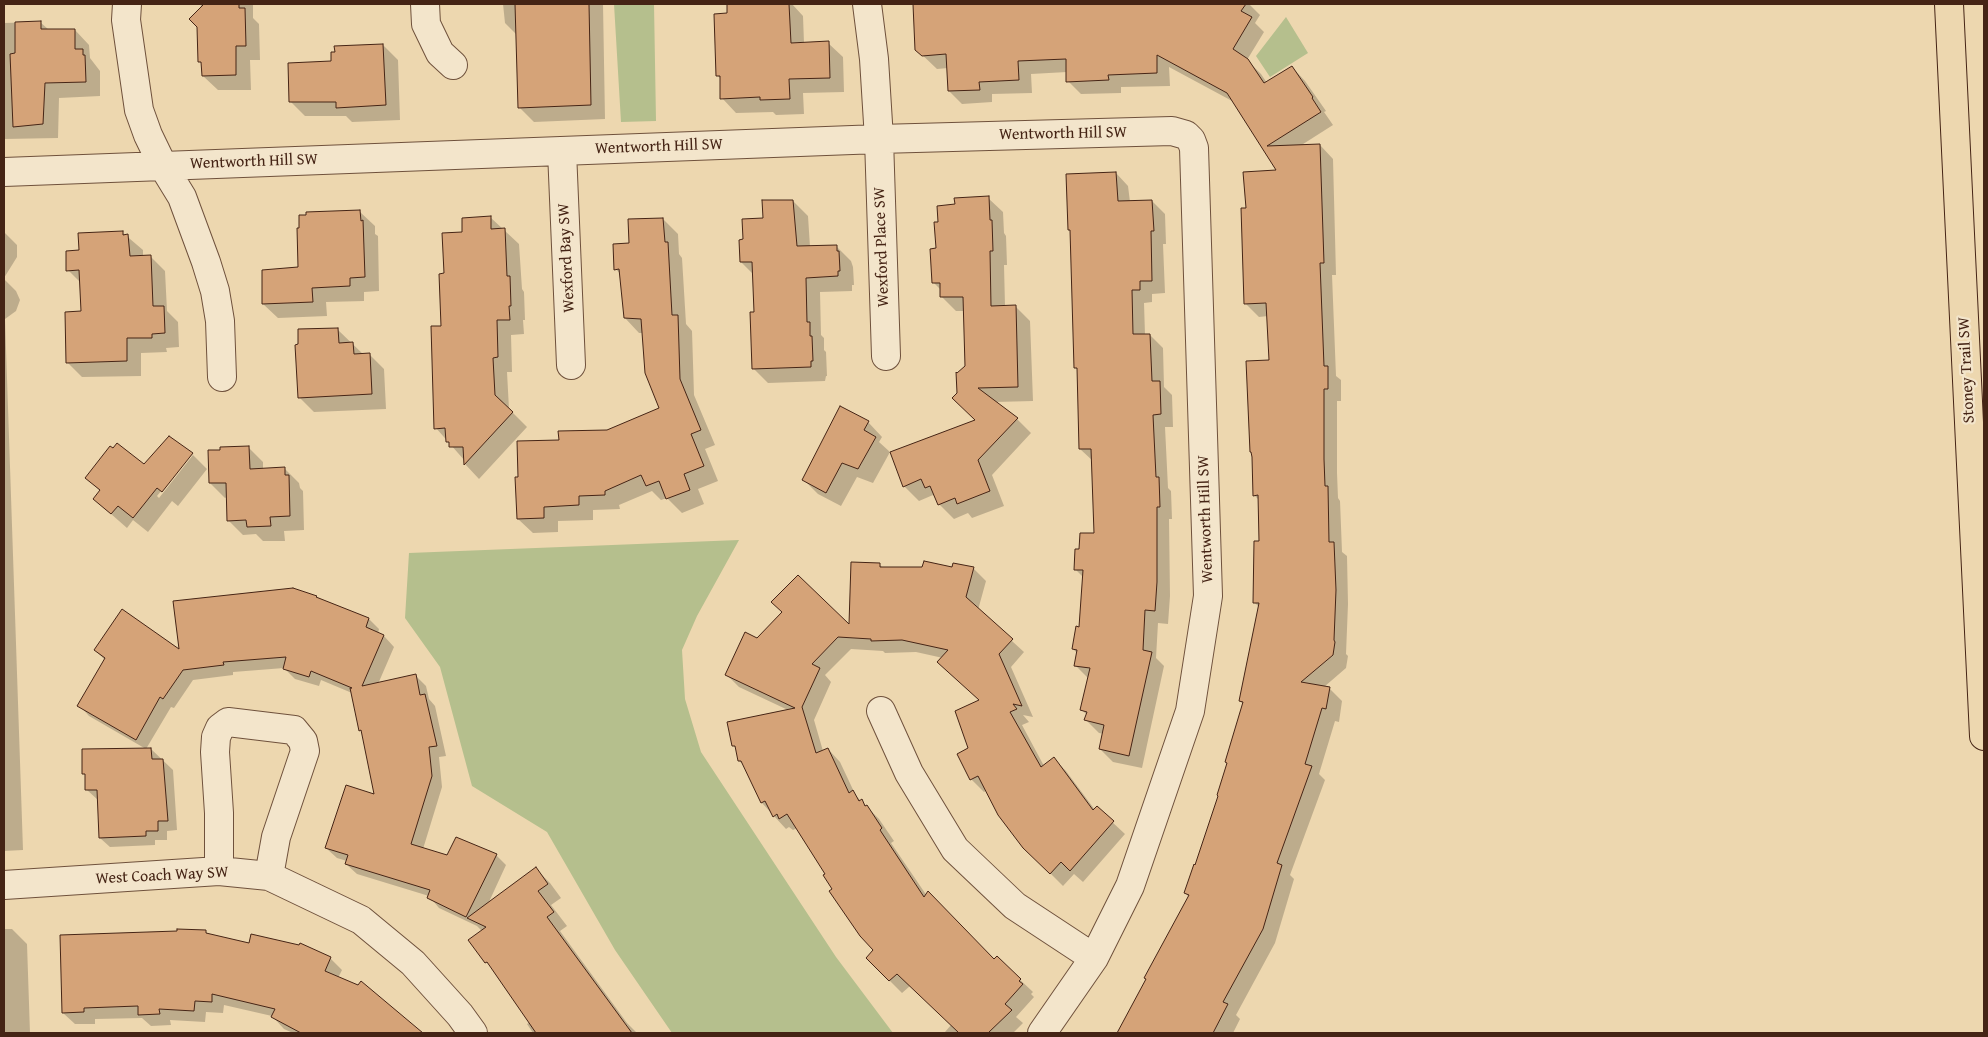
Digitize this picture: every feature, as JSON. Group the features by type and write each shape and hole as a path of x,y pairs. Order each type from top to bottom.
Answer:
{"highway":[{"name":"Stoney Trail SW","path":"1949,4 1984,736"}],"street":[{"path":"127,4 126,20 139,110 148,135 163,166 182,197 206,262 215,291 220,321 222,377"},
{"path":"425,4 426,24 440,53 453,65"},
{"name":"Wexford Place SW","path":"867,4 874,59 879,139 886,356"},
{"name":"Wentworth Hill SW","path":"4,172 879,139 1172,131 1186,135 1191,140 1194,148 1208,596 1190,711 1130,886 1094,958 1042,1033"},
{"name":"Wexford Bay SW","path":"562,151 571,364"},
{"path":"881,711 909,773 955,849 1015,906 1094,958"},
{"path":"219,871 219,813 215,752 216,737 220,728 228,722 294,730 303,741 305,751 278,829 268,876"},
{"name":"West Coach Way SW","path":"4,885 219,871 268,876 361,920 413,963 460,1015 473,1033"}],"green space":[{"path":"614,4 654,4 656,121 621,122"},
{"path":"1286,17 1308,53 1270,77 1256,56"},
{"path":"739,540 697,616 682,650 685,699 701,752 836,957 893,1033 672,1033 615,950 547,832 472,786 440,667 405,618 409,553"}],"building":[{"path":"204,4 239,4 239,8 245,8 246,46 236,46 236,75 202,76 201,62 198,62 197,27 189,19"},
{"path":"515,4 589,4 591,105 518,108"},
{"path":"727,4 789,4 791,43 829,41 830,78 789,79 790,99 760,100 760,97 720,99 720,76 716,76 714,14 727,13"},
{"path":"913,4 1246,4 1241,11 1252,17 1233,49 1248,59 1264,83 1292,66 1321,112 1267,146 1320,144 1324,263 1320,263 1324,366 1328,366 1328,389 1324,389 1324,459 1325,486 1328,486 1329,542 1334,542 1336,590 1335,642 1333,655 1301,682 1330,687 1326,709 1322,708 1305,764 1312,766 1277,863 1282,865 1263,929 1223,1002 1228,1004 1213,1033 1117,1033 1146,979 1144,978 1189,895 1184,893 1218,796 1227,763 1225,762 1243,702 1239,701 1259,603 1253,603 1254,541 1259,541 1258,495 1253,496 1246,361 1269,360 1266,303 1244,304 1241,208 1246,208 1243,172 1276,170 1227,93 1157,55 1157,73 1108,75 1109,80 1066,82 1066,59 1018,61 1019,80 979,82 980,90 948,91 946,54 922,56 915,50"},
{"path":"41,21 41,29 75,29 75,49 83,49 83,55 85,55 86,82 45,83 43,124 13,127 10,54 15,53 15,22"},
{"path":"383,44 386,105 336,108 336,102 289,102 288,63 331,61 331,52 335,52 334,46"},
{"path":"1116,172 1118,201 1152,200 1154,231 1151,231 1152,281 1140,281 1140,290 1132,290 1133,334 1150,334 1152,381 1160,381 1161,414 1153,415 1156,477 1159,477 1160,507 1157,507 1155,611 1145,610 1143,650 1152,652 1129,756 1099,749 1104,725 1084,720 1087,712 1080,710 1090,668 1074,666 1077,650 1072,649 1076,626 1079,627 1083,570 1074,570 1075,549 1079,549 1080,533 1094,533 1091,449 1079,449 1077,368 1074,368 1070,230 1068,230 1066,174"},
{"path":"989,196 993,251 990,251 991,306 1016,305 1018,387 978,388 1018,418 978,460 990,491 957,504 955,498 938,505 930,486 925,488 921,479 903,487 890,452 975,420 952,398 957,393 956,372 965,366 963,297 940,297 940,283 932,283 930,249 936,248 934,222 938,222 937,206 955,204 954,198"},
{"path":"762,200 793,200 797,246 837,245 837,251 839,251 840,271 838,271 838,276 806,278 807,322 810,322 810,336 812,336 813,361 811,361 811,367 752,369 750,312 754,312 752,262 740,262 739,240 743,239 742,219 763,218"},
{"path":"360,210 361,221 363,220 365,277 350,278 350,286 312,288 313,302 262,304 262,270 298,267 297,228 299,228 299,215 306,215 306,212"},
{"path":"491,216 491,229 505,228 507,276 510,276 511,306 509,306 510,320 497,320 498,357 493,358 495,395 513,412 464,465 463,447 449,447 449,442 446,442 445,428 434,429 431,326 441,326 439,274 444,273 442,233 462,232 462,218"},
{"path":"663,218 665,242 668,242 672,315 678,315 680,379 701,430 691,434 704,466 684,474 690,490 666,499 659,481 646,486 641,475 605,491 605,495 579,496 579,505 544,507 544,518 517,519 515,477 518,477 517,441 559,440 558,431 607,430 659,408 645,373 641,319 624,318 619,269 614,270 613,244 629,243 628,219"},
{"path":"123,231 123,235 128,234 130,256 151,255 153,306 164,306 165,333 152,334 152,338 127,338 127,361 66,363 65,312 81,311 79,270 66,271 66,251 79,250 78,233"},
{"path":"338,328 339,343 353,342 354,354 370,353 372,394 298,398 295,345 298,344 298,329"},
{"path":"840,406 869,421 864,430 876,437 858,469 842,463 826,493 802,480"},
{"path":"169,436 193,453 162,492 157,488 133,518 118,506 111,514 93,499 100,490 85,478 110,446 113,448 117,443 144,464"},
{"path":"249,446 250,469 285,467 285,475 289,475 290,516 270,517 271,526 247,527 246,520 227,521 226,483 209,483 208,450 220,450 220,447"},
{"path":"924,561 952,567 953,563 974,567 966,597 1013,639 999,654 1022,706 1013,704 1017,709 1010,712 1041,767 1054,757 1093,810 1097,806 1114,821 1070,871 1061,862 1050,874 1023,848 998,815 978,776 970,780 957,754 968,748 955,711 979,700 937,662 948,650 902,640 871,641 871,639 838,637 812,664 820,668 802,707 816,753 828,748 849,793 853,790 859,801 862,799 865,806 867,805 882,828 880,830 924,897 928,891 994,959 997,956 1021,979 1019,981 1023,984 1005,1004 1012,1010 988,1033 959,1033 897,974 889,981 866,958 873,950 860,936 829,891 832,889 823,875 825,874 787,814 779,819 777,814 773,817 765,801 761,803 741,761 738,761 735,746 732,746 727,722 795,708 725,675 745,632 757,638 782,612 771,602 798,575 849,624 851,562 880,563 880,567 922,567"},
{"path":"293,588 369,618 366,627 384,635 362,686 416,674 420,695 425,694 437,746 429,747 432,776 411,844 447,855 456,837 497,854 466,917 427,898 430,890 345,864 348,855 325,848 346,785 374,794 350,688 352,688 311,671 309,677 283,669 286,657 223,662 224,665 183,670 163,699 160,697 136,740 77,706 105,658 94,650 122,609 179,649 173,601"},
{"path":"151,748 152,759 163,759 168,821 158,821 158,831 146,831 146,836 99,838 97,790 85,790 85,774 82,774 82,749"},
{"path":"536,867 548,884 538,891 554,912 547,917 632,1033 536,1033 487,962 485,963 468,940 486,927 467,918"},
{"path":"177,929 206,930 206,933 249,943 251,934 299,945 300,943 331,957 325,971 358,985 361,981 423,1033 301,1033 271,1017 275,1009 212,994 212,1002 195,1001 194,1011 159,1009 160,1014 138,1015 138,1006 84,1008 84,1012 62,1013 60,935 177,931"}]}
